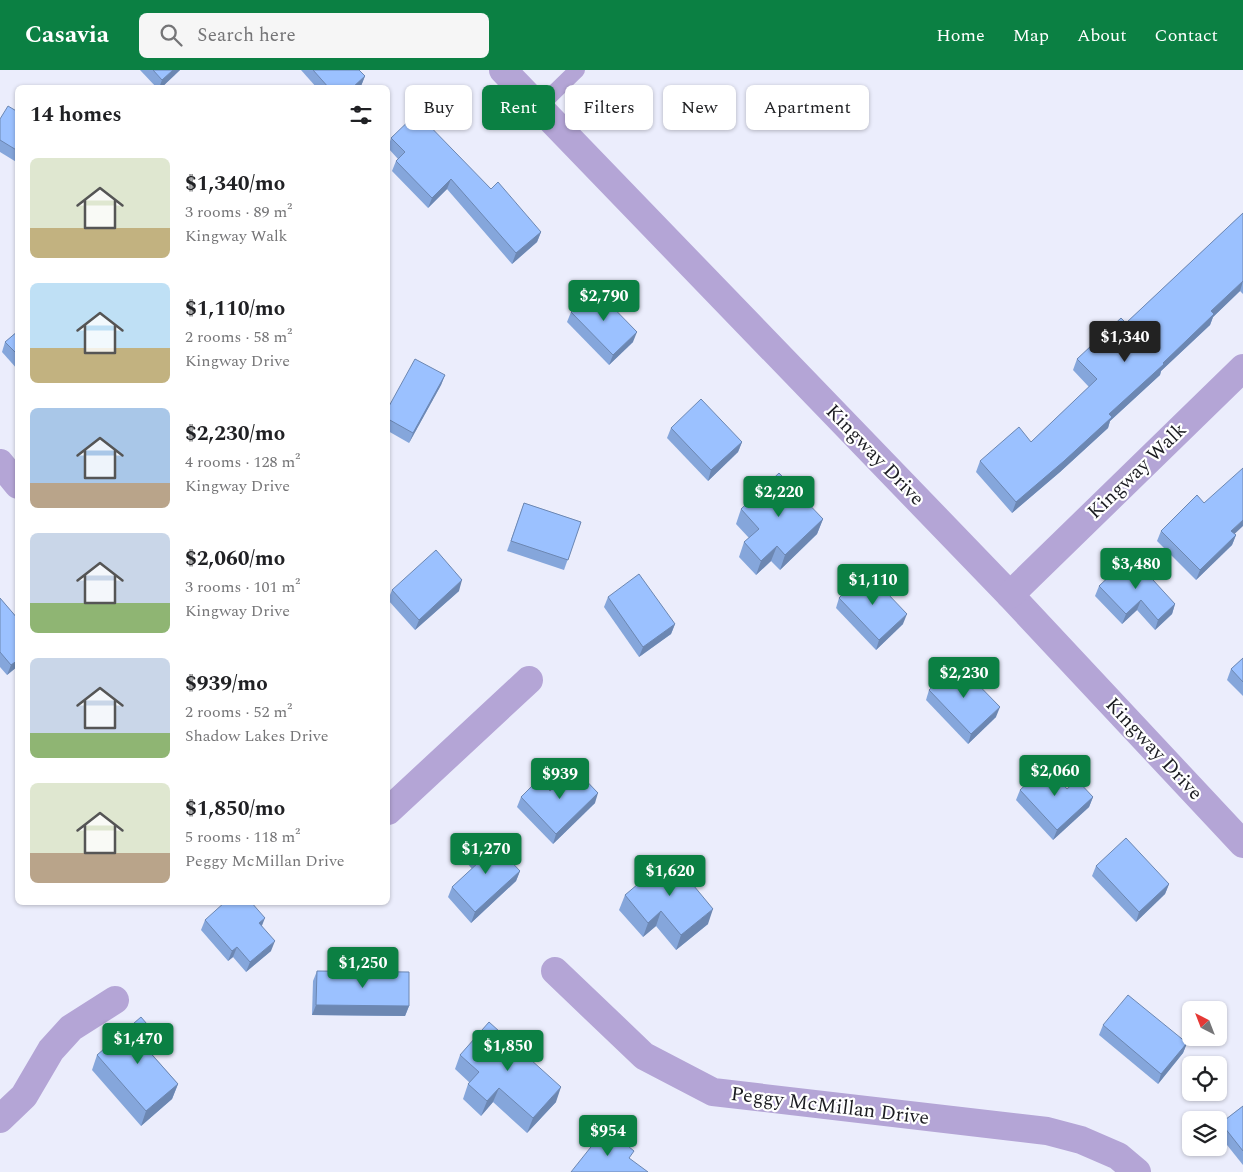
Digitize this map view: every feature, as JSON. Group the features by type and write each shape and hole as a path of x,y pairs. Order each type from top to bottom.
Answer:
{"street":[{"name":"Kingway Drive","path":"503,70 518,85"},
{"name":"Kingway Drive","path":"555,124 1010,595 1243,844"},
{"name":"Kingway Walk","path":"1010,595 1243,368"},
{"path":"0,463 15,481"},
{"path":"390,809 529,680"},
{"name":"Peggy McMillan Drive","path":"555,972 644,1056 713,1092 1047,1131 1081,1140 1118,1156 1137,1172"},
{"path":"0,1119 24,1096 51,1050 70,1028 115,1000"}],"lane":[{"path":"555,91 577,70"}],"building":[{"path":"153,70 173,70 162,80"},
{"path":"313,70 359,70 365,76 355,85 326,85"},
{"path":"8,106 15,110 15,149 0,140 0,119"},
{"path":"405,125 405,130 434,130 491,189 498,182 541,232 516,253 451,179 432,198 396,161 405,152 391,138"},
{"path":"1243,213 1243,281 1211,311 1214,314 1164,364 1109,414 1112,417 1016,502 980,461 1019,427 1031,442 1097,379 1077,359 1121,318 1126,323"},
{"path":"595,289 637,332 613,355 571,312"},
{"path":"15,334 15,352 5,342"},
{"path":"415,359 445,375 413,433 390,420 390,404"},
{"path":"701,399 742,442 711,470 671,428"},
{"path":"1243,468 1243,520 1231,531 1236,535 1200,570 1161,531 1197,495 1204,503"},
{"path":"779,473 823,519 785,555 777,546 761,561 744,542 759,529 741,509"},
{"path":"524,503 581,522 568,560 511,541"},
{"path":"436,550 462,580 419,620 392,590"},
{"path":"1131,556 1175,604 1158,620 1141,600 1126,614 1099,586"},
{"path":"866,571 907,614 879,640 839,598"},
{"path":"639,574 675,624 643,647 608,597"},
{"path":"0,598 15,616 15,662 11,665 0,652"},
{"path":"1243,658 1243,682 1231,669"},
{"path":"957,663 1000,707 971,734 929,690"},
{"path":"1046,766 1067,789 1077,780 1093,797 1057,830 1020,790"},
{"path":"574,768 598,793 556,834 521,797 539,779 550,791"},
{"path":"488,837 520,871 475,912 452,887 479,862 470,853"},
{"path":"1126,838 1169,884 1139,912 1096,866"},
{"path":"670,857 713,909 681,935 661,911 648,923 625,895"},
{"path":"222,905 254,905 265,918 259,923 275,941 250,962 237,947 232,951 205,920"},
{"path":"317,971 409,972 409,1006 316,1005"},
{"path":"1128,995 1182,1039 1182,1046 1184,1046 1161,1074 1103,1025"},
{"path":"141,1017 158,1037 146,1048 178,1084 146,1111 97,1055"},
{"path":"489,1022 561,1087 533,1118 499,1088 487,1101 468,1084 479,1072 460,1055"},
{"path":"1243,1106 1243,1151 1227,1131 1227,1118"},
{"path":"606,1128 634,1151 629,1158 648,1172 571,1172"}]}
